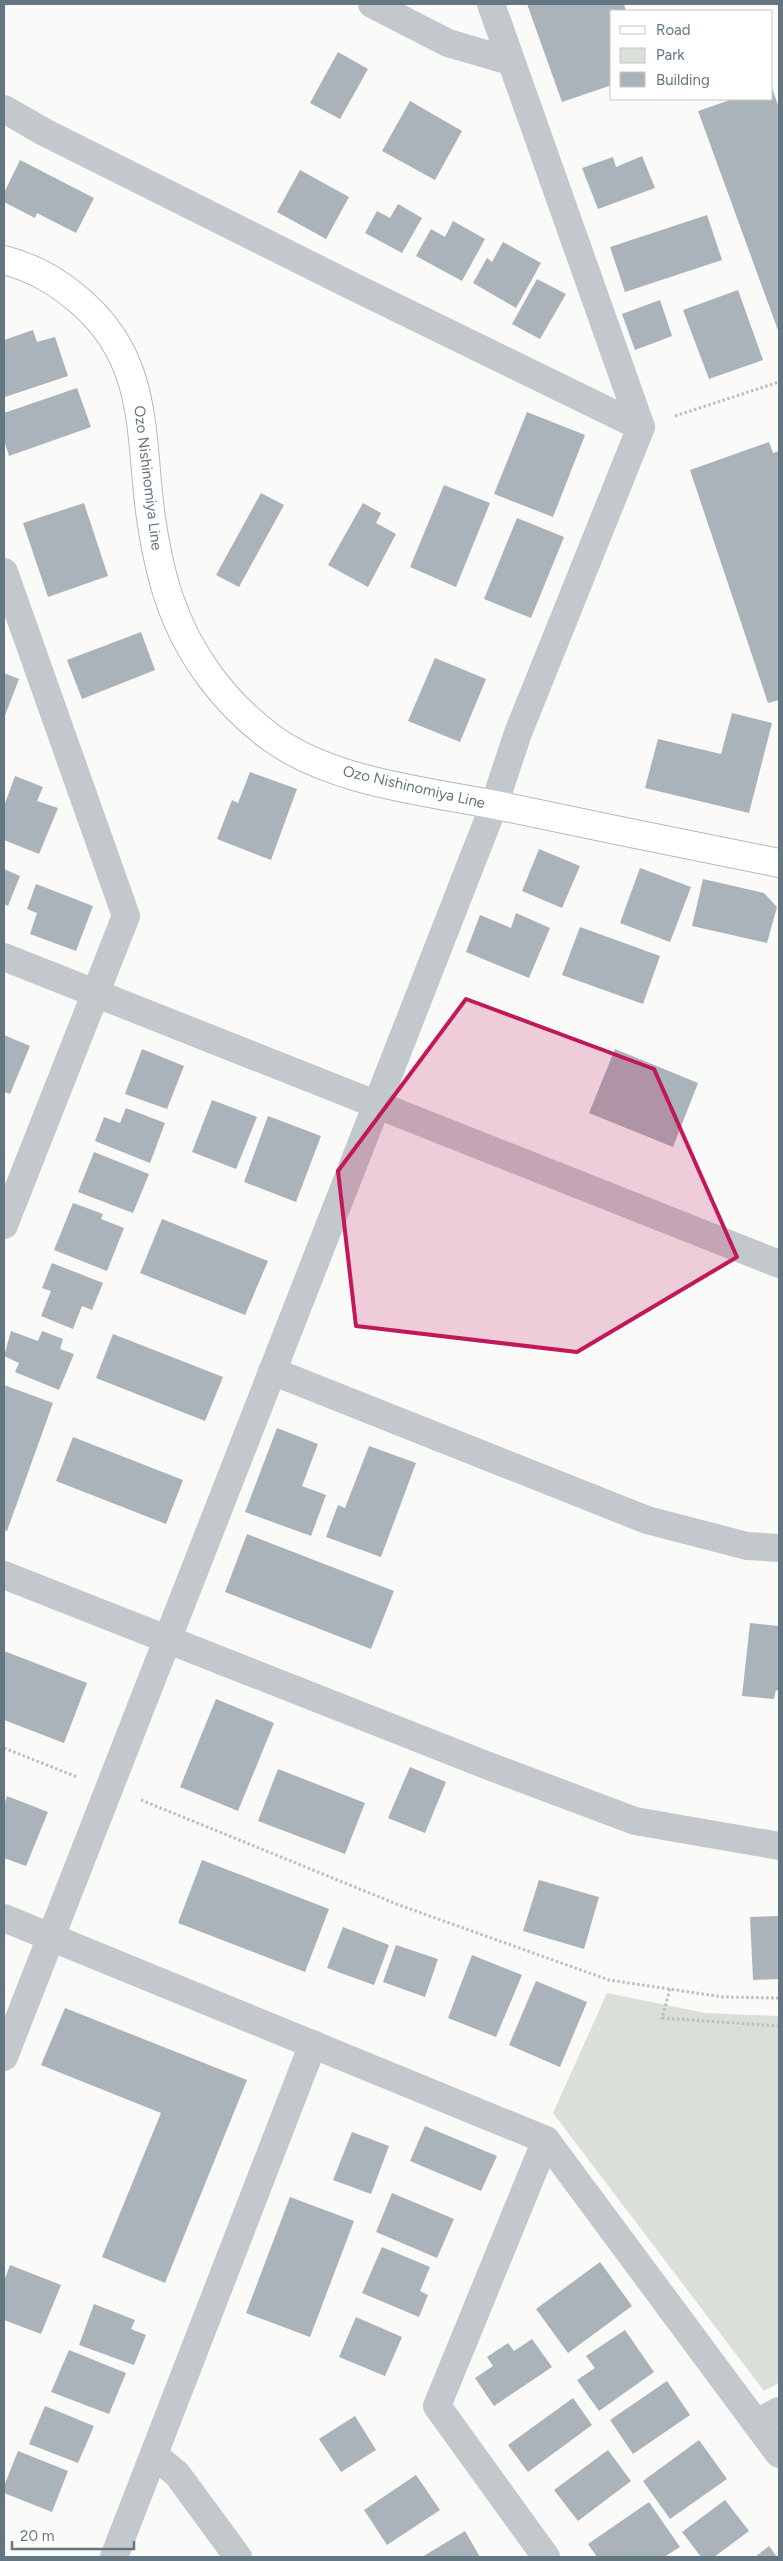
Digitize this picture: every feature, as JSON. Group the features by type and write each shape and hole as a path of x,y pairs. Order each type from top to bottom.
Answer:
{"main road":[{"name":"Ozo Nishinomiya Line","path":"4,260 44,274 64,287 87,307 107,330 126,363 137,394 144,426 150,511 169,598 186,637 205,670 224,695 276,741 310,759 388,783 779,863"}],"street":[{"path":"372,4 448,42 510,60"},
{"path":"4,2057 494,805 518,733 641,427 491,4"},
{"path":"4,109 44,132 306,263 641,427"},
{"path":"4,572 126,916 4,1225"},
{"path":"4,957 779,1264"},
{"path":"272,1371 647,1520 747,1546 779,1548"},
{"path":"4,1576 635,1821 779,1846"},
{"path":"4,1918 546,2140 768,2417 779,2454"},
{"path":"114,2557 313,2044"},
{"path":"546,2140 437,2406 546,2557"},
{"path":"154,2455 178,2474 238,2557"}],"path":[{"path":"641,427 779,382"},
{"path":"4,1748 80,1778"},
{"path":"138,1799 399,1905 609,1980 723,1996 779,1998"},
{"path":"670,1989 662,2018 779,2026"}],"highlighted area":[{"path":"466,999 654,1069 737,1257 577,1352 356,1326 338,1171"}],"green space":[{"path":"607,1993 705,2013 779,2016 779,2383 764,2391 553,2113"}],"building":[{"path":"527,4 624,4 626,10 610,10 610,86 562,102"},
{"path":"338,52 368,69 340,119 310,103"},
{"path":"773,91 779,108 779,333 698,111 730,100 773,100"},
{"path":"410,101 462,131 435,180 382,151"},
{"path":"642,156 655,188 598,209 582,168 613,157 616,167"},
{"path":"20,160 94,198 76,233 37,213 35,218 4,202 4,193"},
{"path":"300,170 349,197 326,239 277,212"},
{"path":"398,204 422,218 402,253 365,233 377,211 390,218"},
{"path":"707,215 722,260 625,292 610,247"},
{"path":"453,221 485,239 462,281 416,256 431,229 445,237"},
{"path":"503,242 541,263 516,308 473,283 487,258 492,262"},
{"path":"537,279 566,294 540,339 512,324"},
{"path":"738,290 763,360 709,379 683,310"},
{"path":"660,300 672,336 635,350 622,314"},
{"path":"33,330 37,342 55,337 68,376 5,397 4,340"},
{"path":"77,388 91,427 9,456 4,440 4,413"},
{"path":"527,412 585,435 553,517 494,494"},
{"path":"769,442 773,453 779,451 779,700 768,703 690,470"},
{"path":"444,485 490,503 456,587 410,567"},
{"path":"261,493 284,505 239,587 216,575"},
{"path":"84,503 108,576 48,597 23,523"},
{"path":"363,503 381,513 376,523 396,534 368,587 328,565"},
{"path":"517,518 564,537 531,618 484,599"},
{"path":"141,632 155,670 82,699 67,660"},
{"path":"435,658 486,679 460,742 408,721"},
{"path":"4,673 19,679 4,718"},
{"path":"732,713 772,723 749,813 645,788 658,739 721,754"},
{"path":"250,772 297,789 271,860 217,839 232,800 238,803"},
{"path":"15,776 43,787 37,801 58,808 39,854 4,840 4,806"},
{"path":"539,849 580,866 562,908 522,891"},
{"path":"640,868 691,887 670,942 620,923"},
{"path":"4,869 20,876 8,906 4,904"},
{"path":"703,879 764,893 777,907 767,943 692,926"},
{"path":"36,884 93,906 76,951 30,934 37,913 27,909"},
{"path":"516,913 550,928 529,978 466,952 480,915 511,928"},
{"path":"580,927 660,956 643,1004 562,975"},
{"path":"4,1035 30,1046 10,1094 4,1092"},
{"path":"142,1049 184,1066 167,1109 125,1094"},
{"path":"615,1049 698,1083 673,1147 589,1113"},
{"path":"212,1100 257,1117 236,1169 192,1152"},
{"path":"126,1108 165,1123 150,1163 95,1141 104,1117 120,1123"},
{"path":"268,1116 321,1136 296,1202 244,1182"},
{"path":"94,1152 149,1174 133,1213 78,1192"},
{"path":"73,1203 103,1214 101,1219 124,1228 107,1271 54,1250"},
{"path":"162,1219 268,1261 245,1315 140,1273"},
{"path":"52,1263 103,1283 92,1310 82,1306 73,1329 41,1316 51,1291 42,1288"},
{"path":"11,1331 38,1341 42,1331 63,1339 60,1349 74,1354 59,1390 15,1372 19,1363 4,1356"},
{"path":"113,1334 223,1377 205,1421 96,1378"},
{"path":"4,1385 53,1403 7,1531 4,1530"},
{"path":"277,1428 318,1444 302,1486 326,1495 311,1536 245,1512"},
{"path":"73,1437 183,1480 166,1524 56,1481"},
{"path":"369,1446 416,1463 381,1557 326,1537 338,1505 345,1508"},
{"path":"247,1534 394,1591 371,1649 225,1592"},
{"path":"750,1623 779,1626 779,1691 776,1690 774,1699 742,1696"},
{"path":"4,1651 87,1683 64,1743 4,1720"},
{"path":"216,1699 274,1723 238,1811 180,1787"},
{"path":"410,1767 446,1782 425,1833 388,1818"},
{"path":"278,1769 365,1803 345,1854 258,1821"},
{"path":"7,1796 48,1812 26,1866 4,1858 4,1805"},
{"path":"202,1860 329,1909 305,1972 178,1923"},
{"path":"539,1880 599,1897 584,1949 523,1931"},
{"path":"779,1916 779,1979 753,1980 750,1917"},
{"path":"343,1927 389,1945 374,1985 327,1968"},
{"path":"396,1945 438,1959 425,1997 383,1982"},
{"path":"472,1955 522,1975 496,2037 448,2018"},
{"path":"536,1981 587,2002 560,2067 509,2045"},
{"path":"65,2008 247,2080 165,2283 102,2257 161,2113 41,2065"},
{"path":"425,2126 497,2156 481,2191 410,2161"},
{"path":"352,2132 389,2146 371,2194 333,2180"},
{"path":"392,2193 454,2219 437,2258 376,2232"},
{"path":"290,2197 354,2221 310,2337 246,2313"},
{"path":"382,2247 430,2267 420,2291 428,2295 419,2317 362,2293"},
{"path":"600,2262 632,2306 568,2353 536,2309"},
{"path":"10,2265 61,2285 41,2334 4,2320 4,2281"},
{"path":"94,2304 135,2320 131,2329 146,2335 134,2365 79,2345"},
{"path":"356,2317 402,2337 385,2376 339,2357"},
{"path":"625,2330 654,2372 599,2411 577,2380 595,2368 586,2356"},
{"path":"532,2339 552,2367 494,2406 475,2378 493,2366 487,2357 508,2343 514,2351"},
{"path":"69,2350 126,2373 109,2414 51,2392"},
{"path":"667,2381 690,2415 633,2454 610,2420"},
{"path":"573,2398 592,2425 528,2472 508,2445"},
{"path":"45,2406 94,2426 78,2463 29,2444"},
{"path":"355,2416 376,2450 341,2472 319,2439"},
{"path":"699,2440 727,2479 670,2519 643,2481"},
{"path":"608,2450 631,2481 578,2521 554,2490"},
{"path":"18,2451 68,2471 52,2512 4,2493 4,2486"},
{"path":"416,2475 440,2510 387,2545 364,2510"},
{"path":"725,2500 749,2531 714,2557 701,2557 682,2532"},
{"path":"649,2502 680,2547 664,2557 597,2557 588,2544"},
{"path":"465,2531 480,2557 422,2557"},
{"path":"769,2546 777,2557 755,2557"}]}
